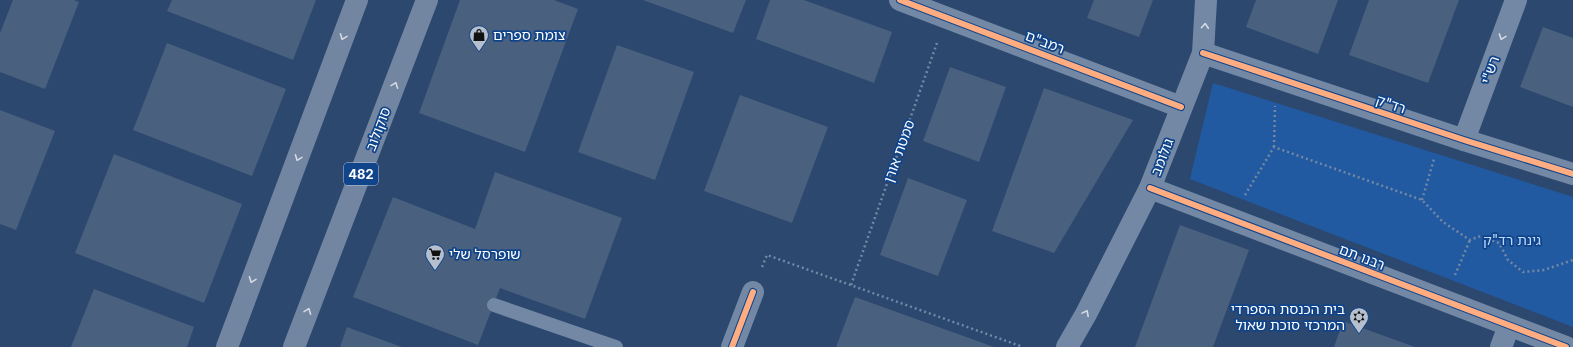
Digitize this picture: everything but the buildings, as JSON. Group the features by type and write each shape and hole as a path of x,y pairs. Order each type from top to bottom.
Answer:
{"main road":[{"path":"227,347 357,0"},
{"name":"סוקולוב","path":"294,347 428,0"}],"street":[{"name":"רמב\"ם","path":"900,0 1181,107"},
{"name":"גולומב","path":"1067,347 1086,314 1150,188 1203,53 1206,0"},
{"name":"רש\"י","path":"1464,140 1516,0"},
{"name":"רד\"ק","path":"1203,53 1442,133 1573,174"},
{"name":"רבנו תם","path":"1150,188 1566,347"},
{"path":"732,347 753,292"},
{"path":"1501,347 1509,326"}],"lane":[{"path":"494,305 616,347"}],"path":[{"path":"1231,219 1274,147 1276,77"},
{"path":"1422,200 1442,133"},
{"path":"1274,147 1422,200 1443,222 1470,240"},
{"path":"1445,301 1470,240 1481,236 1499,243 1508,260 1523,272 1544,270 1573,260"},
{"path":"753,292 767,255 1023,347"}],"green space":[{"name":"גינת רד\"ק","path":"1213,83 1573,197 1573,327 1190,179"}],"cycle path":[{"path":"900,0 1181,107"},
{"path":"1203,53 1464,140 1573,174"},
{"path":"1150,188 1566,347"},
{"path":"732,347 753,292"}],"place":[{"name":"צומת ספרים","path":"479,52"},
{"name":"שופרסל שלי","path":"435,271"},
{"name":"בית הכנסת הספרדי המרכזי סוכת שאול","path":"1359,334"}]}
